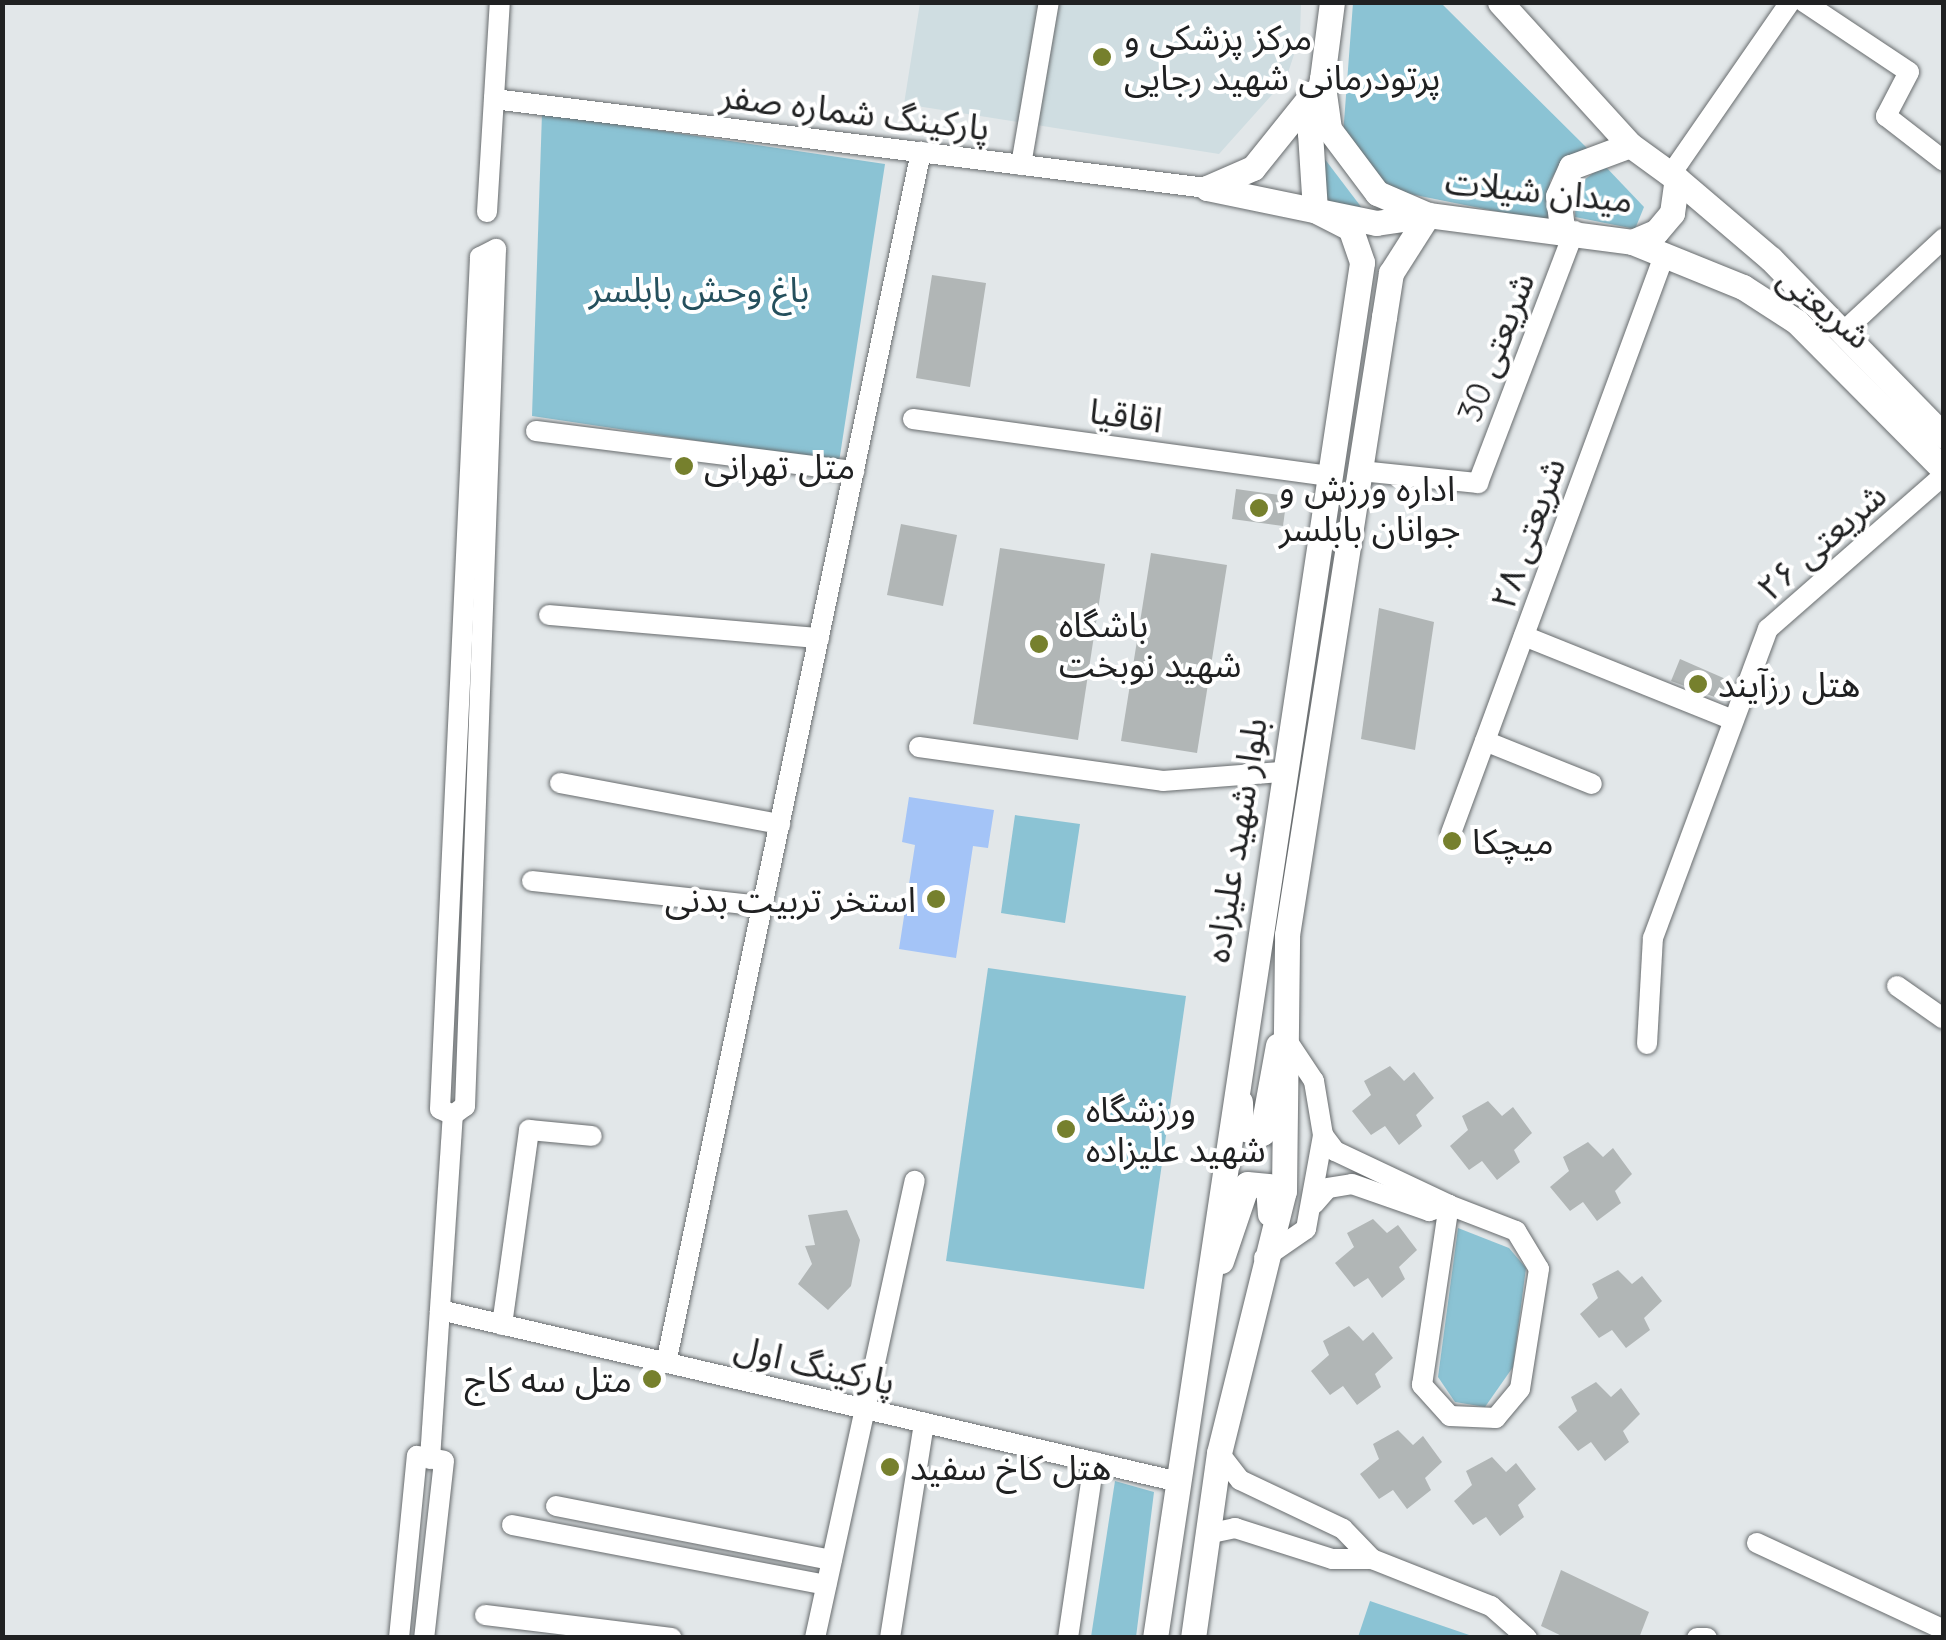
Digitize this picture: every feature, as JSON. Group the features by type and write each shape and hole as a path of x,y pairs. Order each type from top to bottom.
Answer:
{"main road":[{"name":"میدان شیلات","path":"1332,2 1322,80 1329,129 1354,173 1428,215 1568,230 1632,242 1663,226 1674,177 1630,145 1500,2"},
{"path":"1207,188 1253,168 1322,80"},
{"path":"1314,210 1310,133 1322,80"},
{"path":"1568,230 1558,196 1571,167 1630,145"},
{"name":"شریعتی","path":"1674,177 1843,332 1944,436"},
{"path":"1207,188 1376,223 1428,215"},
{"name":"بلوار شهید علیزاده","path":"1155,1638 1245,1002 1363,247 1314,210"},
{"name":"بلوار شهید علیزاده","path":"1192,1638 1219,1453 1290,1148 1292,1083 1280,1030 1287,936 1391,274 1428,215"},
{"name":"شریعتی","path":"1632,242 1743,286 1796,322 1944,472"},
{"path":"1245,1002 1238,1119 1251,1134 1267,1126 1280,1030"},
{"path":"1204,1304 1240,1196 1255,1181 1272,1194 1264,1258"}],"street":[{"path":"487,212 500,2"},
{"path":"1021,165 1049,2"},
{"path":"1674,177 1790,2"},
{"path":"1804,2 1909,72 1886,116 1944,161"},
{"name":"پارکینگ شماره صفر","path":"494,99 1207,188"},
{"path":"666,1362 922,152"},
{"name":"شریعتی 30","path":"1361,471 1476,486 1568,230"},
{"path":"1843,332 1944,238"},
{"path":"430,1459 453,1115 465,1106 491,536 496,249 480,256 470,536 440,1109 453,1115"},
{"name":"شریعتی ۲۸","path":"1452,833 1664,256"},
{"name":"اقاقیا","path":"913,418 1330,476"},
{"path":"536,431 854,472"},
{"name":"شریعتی ۲۶","path":"1647,1044 1653,938 1730,719 1768,629 1944,472"},
{"path":"470,536 491,536"},
{"path":"548,614 819,638"},
{"path":"1524,636 1730,719"},
{"path":"1485,741 1592,784"},
{"path":"919,746 1164,781 1282,772"},
{"path":"560,783 780,824"},
{"path":"532,881 762,906"},
{"path":"449,913 474,913"},
{"path":"1897,986 1944,1019"},
{"path":"1280,1030 1314,1080 1323,1135 1314,1204"},
{"path":"502,1324 529,1130 592,1136"},
{"path":"1323,1135 1335,1151 1449,1205 1516,1230 1540,1269 1520,1389 1496,1418 1475,1422 1450,1416 1422,1385 1449,1205"},
{"path":"815,1638 870,1410 914,1181"},
{"path":"1264,1258 1294,1245 1314,1204 1328,1188 1352,1184 1429,1211 1449,1205"},
{"name":"پارکینگ اول","path":"440,1310 1175,1481"},
{"path":"890,1638 924,1422"},
{"path":"1219,1453 1240,1480 1343,1529 1372,1558 1491,1606 1523,1637"},
{"path":"399,1638 418,1456 444,1461 424,1638"},
{"path":"1068,1638 1094,1462"},
{"path":"556,1506 832,1560"},
{"path":"512,1525 826,1585"},
{"path":"1207,1534 1234,1528 1332,1559 1372,1558"},
{"path":"1757,1543 1944,1630"},
{"path":"485,1615 672,1638"},
{"path":"1697,1638 1707,1638"}],"shaded area":[{"name":"مرکز پزشکی و پرتودرمانی شهید رجایی","path":"920,3 1301,3 1300,36 1286,79 1219,154 904,104"},
{"name":"استخر تربیت بدنی","path":"909,797 994,810 988,848 973,846 956,958 899,949 915,845 902,842"}],"green space":[{"path":"1353,3 1441,3 1588,149 1564,158 1550,181 1550,222 1380,188 1343,135"},
{"name":"باغ وحش بابلسر","path":"542,113 885,164 839,462 532,416"},
{"path":"1324,158 1365,212 1325,205"},
{"path":"1604,165 1644,207 1635,229 1575,217 1576,186"},
{"path":"1015,815 1080,824 1065,923 1001,913"},
{"name":"ورزشگاه شهید علیزاده","path":"988,968 1186,996 1144,1289 946,1261"},
{"path":"1458,1228 1509,1248 1526,1268 1513,1367 1485,1407 1455,1402 1438,1377"},
{"path":"1115,1481 1154,1492 1136,1637 1091,1637"},
{"path":"1370,1601 1475,1637 1358,1637"}],"building":[{"path":"932,275 986,283 970,387 916,378"},
{"name":"اداره ورزش و جوانان بابلسر","path":"1236,489 1287,496 1283,526 1232,519"},
{"path":"901,524 957,535 943,606 887,595"},
{"name":"باشگاه شهید نوبخت","path":"1000,548 1105,564 1078,740 973,724"},
{"path":"1151,553 1227,565 1197,753 1121,741"},
{"path":"1379,608 1434,622 1415,750 1361,739"},
{"name":"هتل رزآیند","path":"1680,659 1728,680 1720,699 1671,681"},
{"path":"1390,1066 1404,1081 1414,1072 1434,1098 1416,1115 1422,1126 1399,1145 1385,1126 1371,1135 1352,1111 1371,1095 1364,1081"},
{"path":"1488,1101 1502,1116 1513,1107 1532,1133 1514,1150 1520,1162 1497,1180 1482,1161 1469,1170 1450,1146 1468,1130 1462,1116"},
{"path":"1588,1142 1603,1157 1613,1148 1632,1174 1615,1191 1621,1203 1597,1221 1583,1202 1570,1211 1550,1187 1569,1171 1563,1157"},
{"path":"847,1210 860,1240 851,1286 828,1310 798,1284 812,1264 805,1246 815,1245 808,1215"},
{"path":"1373,1219 1387,1233 1398,1225 1417,1250 1399,1267 1405,1279 1382,1298 1368,1278 1354,1287 1335,1263 1354,1247 1347,1233"},
{"path":"1618,1270 1632,1284 1642,1276 1662,1301 1644,1318 1650,1330 1626,1348 1612,1330 1599,1338 1580,1314 1598,1298 1592,1284"},
{"path":"1349,1326 1363,1341 1373,1332 1393,1358 1375,1374 1381,1387 1357,1405 1343,1386 1330,1395 1311,1371 1329,1355 1323,1341"},
{"path":"1596,1382 1611,1397 1621,1388 1640,1414 1623,1431 1629,1442 1605,1461 1591,1442 1578,1451 1558,1427 1577,1411 1571,1397"},
{"path":"1398,1430 1413,1445 1423,1436 1442,1462 1425,1478 1431,1490 1407,1509 1393,1490 1379,1499 1360,1474 1379,1459 1373,1444"},
{"path":"1492,1457 1506,1472 1516,1463 1536,1489 1518,1505 1524,1517 1500,1536 1486,1517 1473,1525 1454,1501 1472,1485 1466,1471"},
{"path":"1561,1570 1649,1612 1639,1638 1566,1638 1541,1626"}],"place":[{"name":"مرکز پزشکی و پرتودرمانی شهید رجایی","path":"1102,57"},
{"name":"متل تهرانی","path":"684,466"},
{"name":"اداره ورزش و جوانان بابلسر","path":"1259,508"},
{"name":"باشگاه شهید نوبخت","path":"1039,644"},
{"name":"هتل رزآیند","path":"1698,684"},
{"name":"میچکا","path":"1452,841"},
{"name":"استخر تربیت بدنی","path":"936,899"},
{"name":"ورزشگاه شهید علیزاده","path":"1066,1129"},
{"name":"متل سه کاج","path":"652,1379"},
{"name":"هتل کاخ سفید","path":"890,1467"}]}
